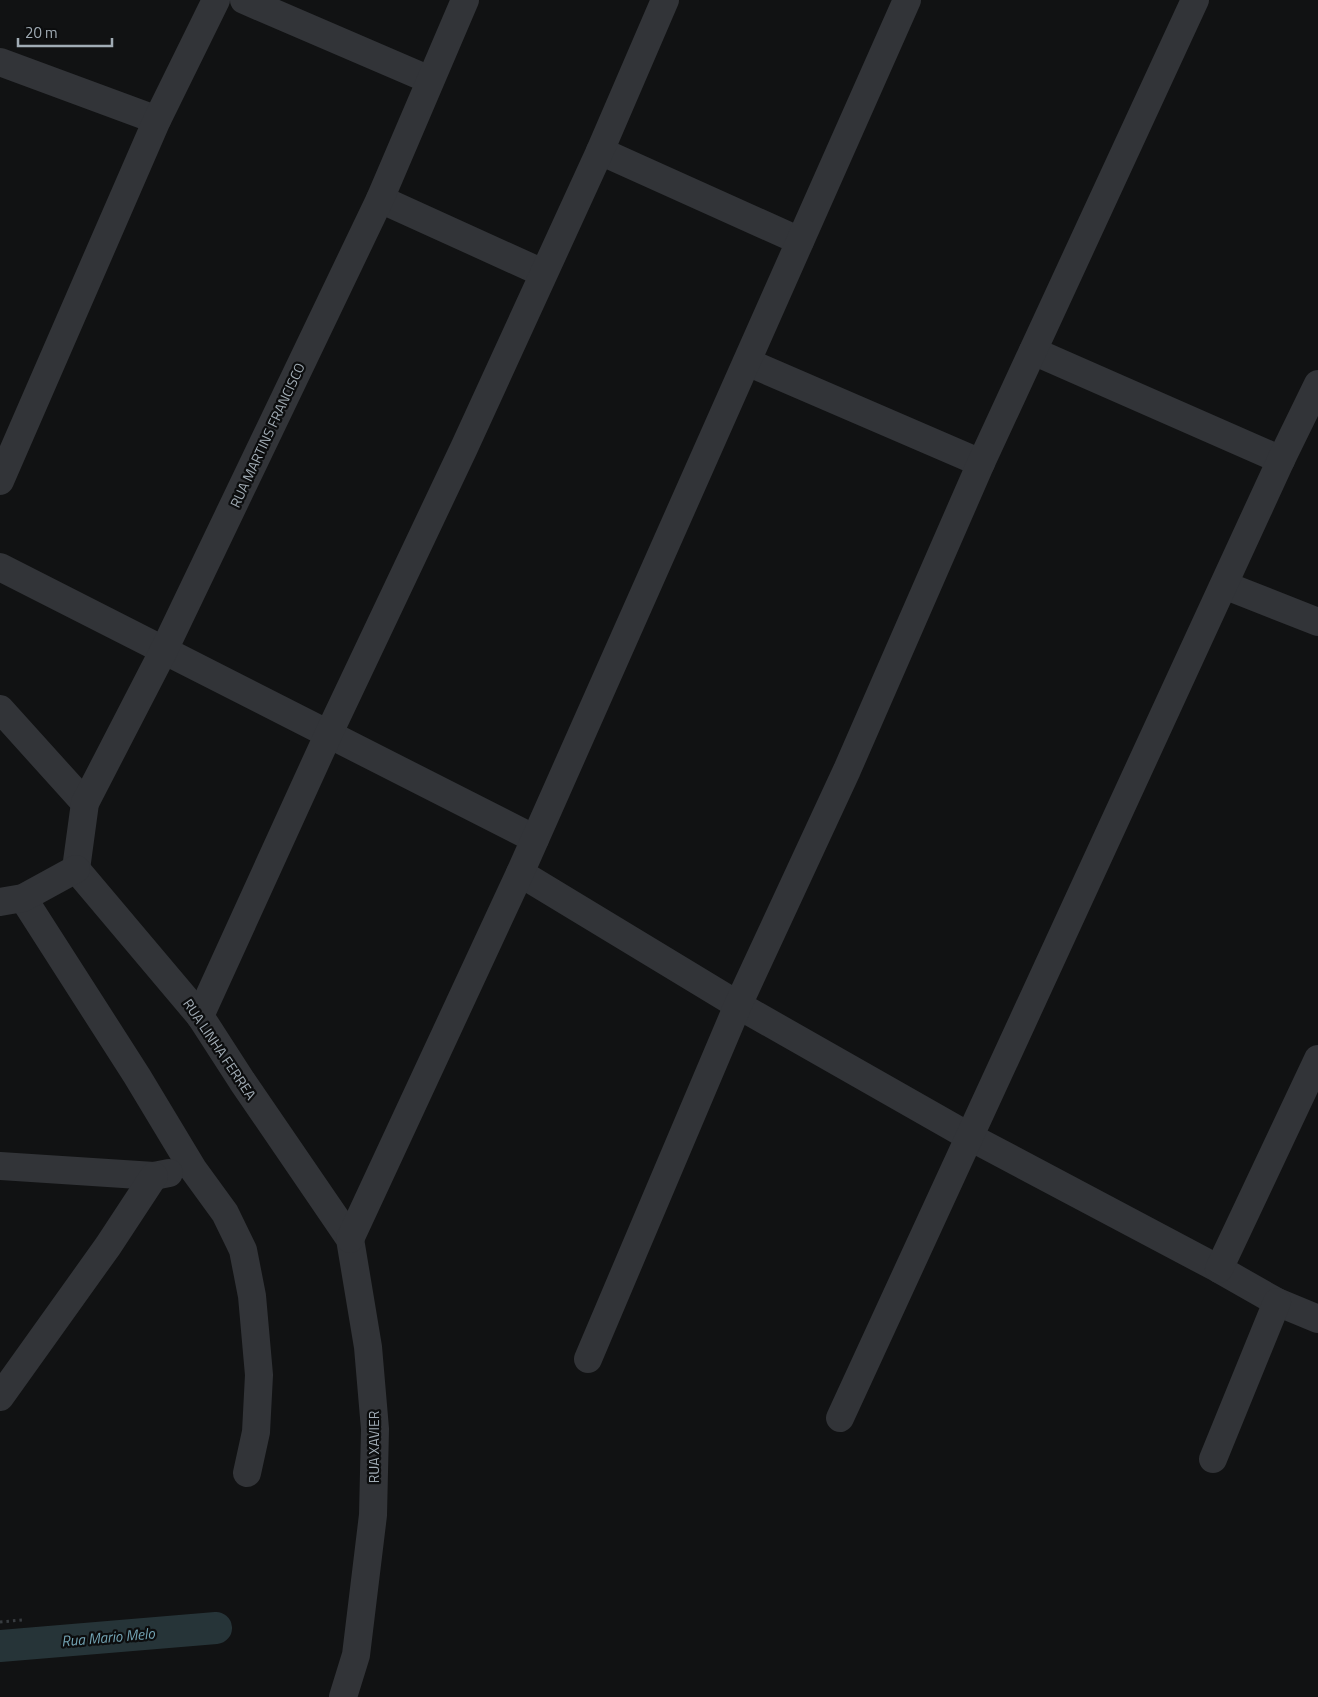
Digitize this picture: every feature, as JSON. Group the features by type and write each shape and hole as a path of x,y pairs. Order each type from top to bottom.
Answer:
{"street":[{"path":"0,481 157,120 216,0"},
{"path":"244,0 430,80"},
{"name":"RUA MARTINS FRANCISCO","path":"76,869 85,803 164,650 380,199 465,0"},
{"path":"200,1016 329,733 464,448 600,151 665,0"},
{"path":"350,1239 520,873 908,0"},
{"path":"588,1359 738,1005 846,770 981,463 1195,0"},
{"path":"0,62 157,120"},
{"path":"600,151 800,241"},
{"path":"380,199 543,273"},
{"path":"1033,351 1281,460"},
{"path":"747,362 981,463"},
{"path":"840,1418 1281,460 1318,384"},
{"path":"0,568 535,838"},
{"path":"1224,585 1318,622"},
{"path":"0,709 85,803"},
{"path":"76,869 12,900 137,1076 193,1169 225,1213 239,1242 252,1296 259,1375 256,1432 247,1473"},
{"name":"RUA LINHA FERREA","path":"76,869 200,1016 350,1239"},
{"path":"520,873 738,1005 970,1137 1219,1269 1277,1302 1318,1319"},
{"path":"1219,1269 1318,1059"},
{"path":"0,1166 154,1176 193,1169"},
{"path":"0,1398 108,1246 154,1176"},
{"name":"RUA XAVIER","path":"343,1697 356,1656 373,1515 375,1429 368,1347 350,1239"},
{"path":"1213,1459 1277,1302"}],"path":[{"path":"0,1622 22,1620"}],"waterway":[{"name":"Rua Mario Melo","path":"0,1646 216,1628"}]}
